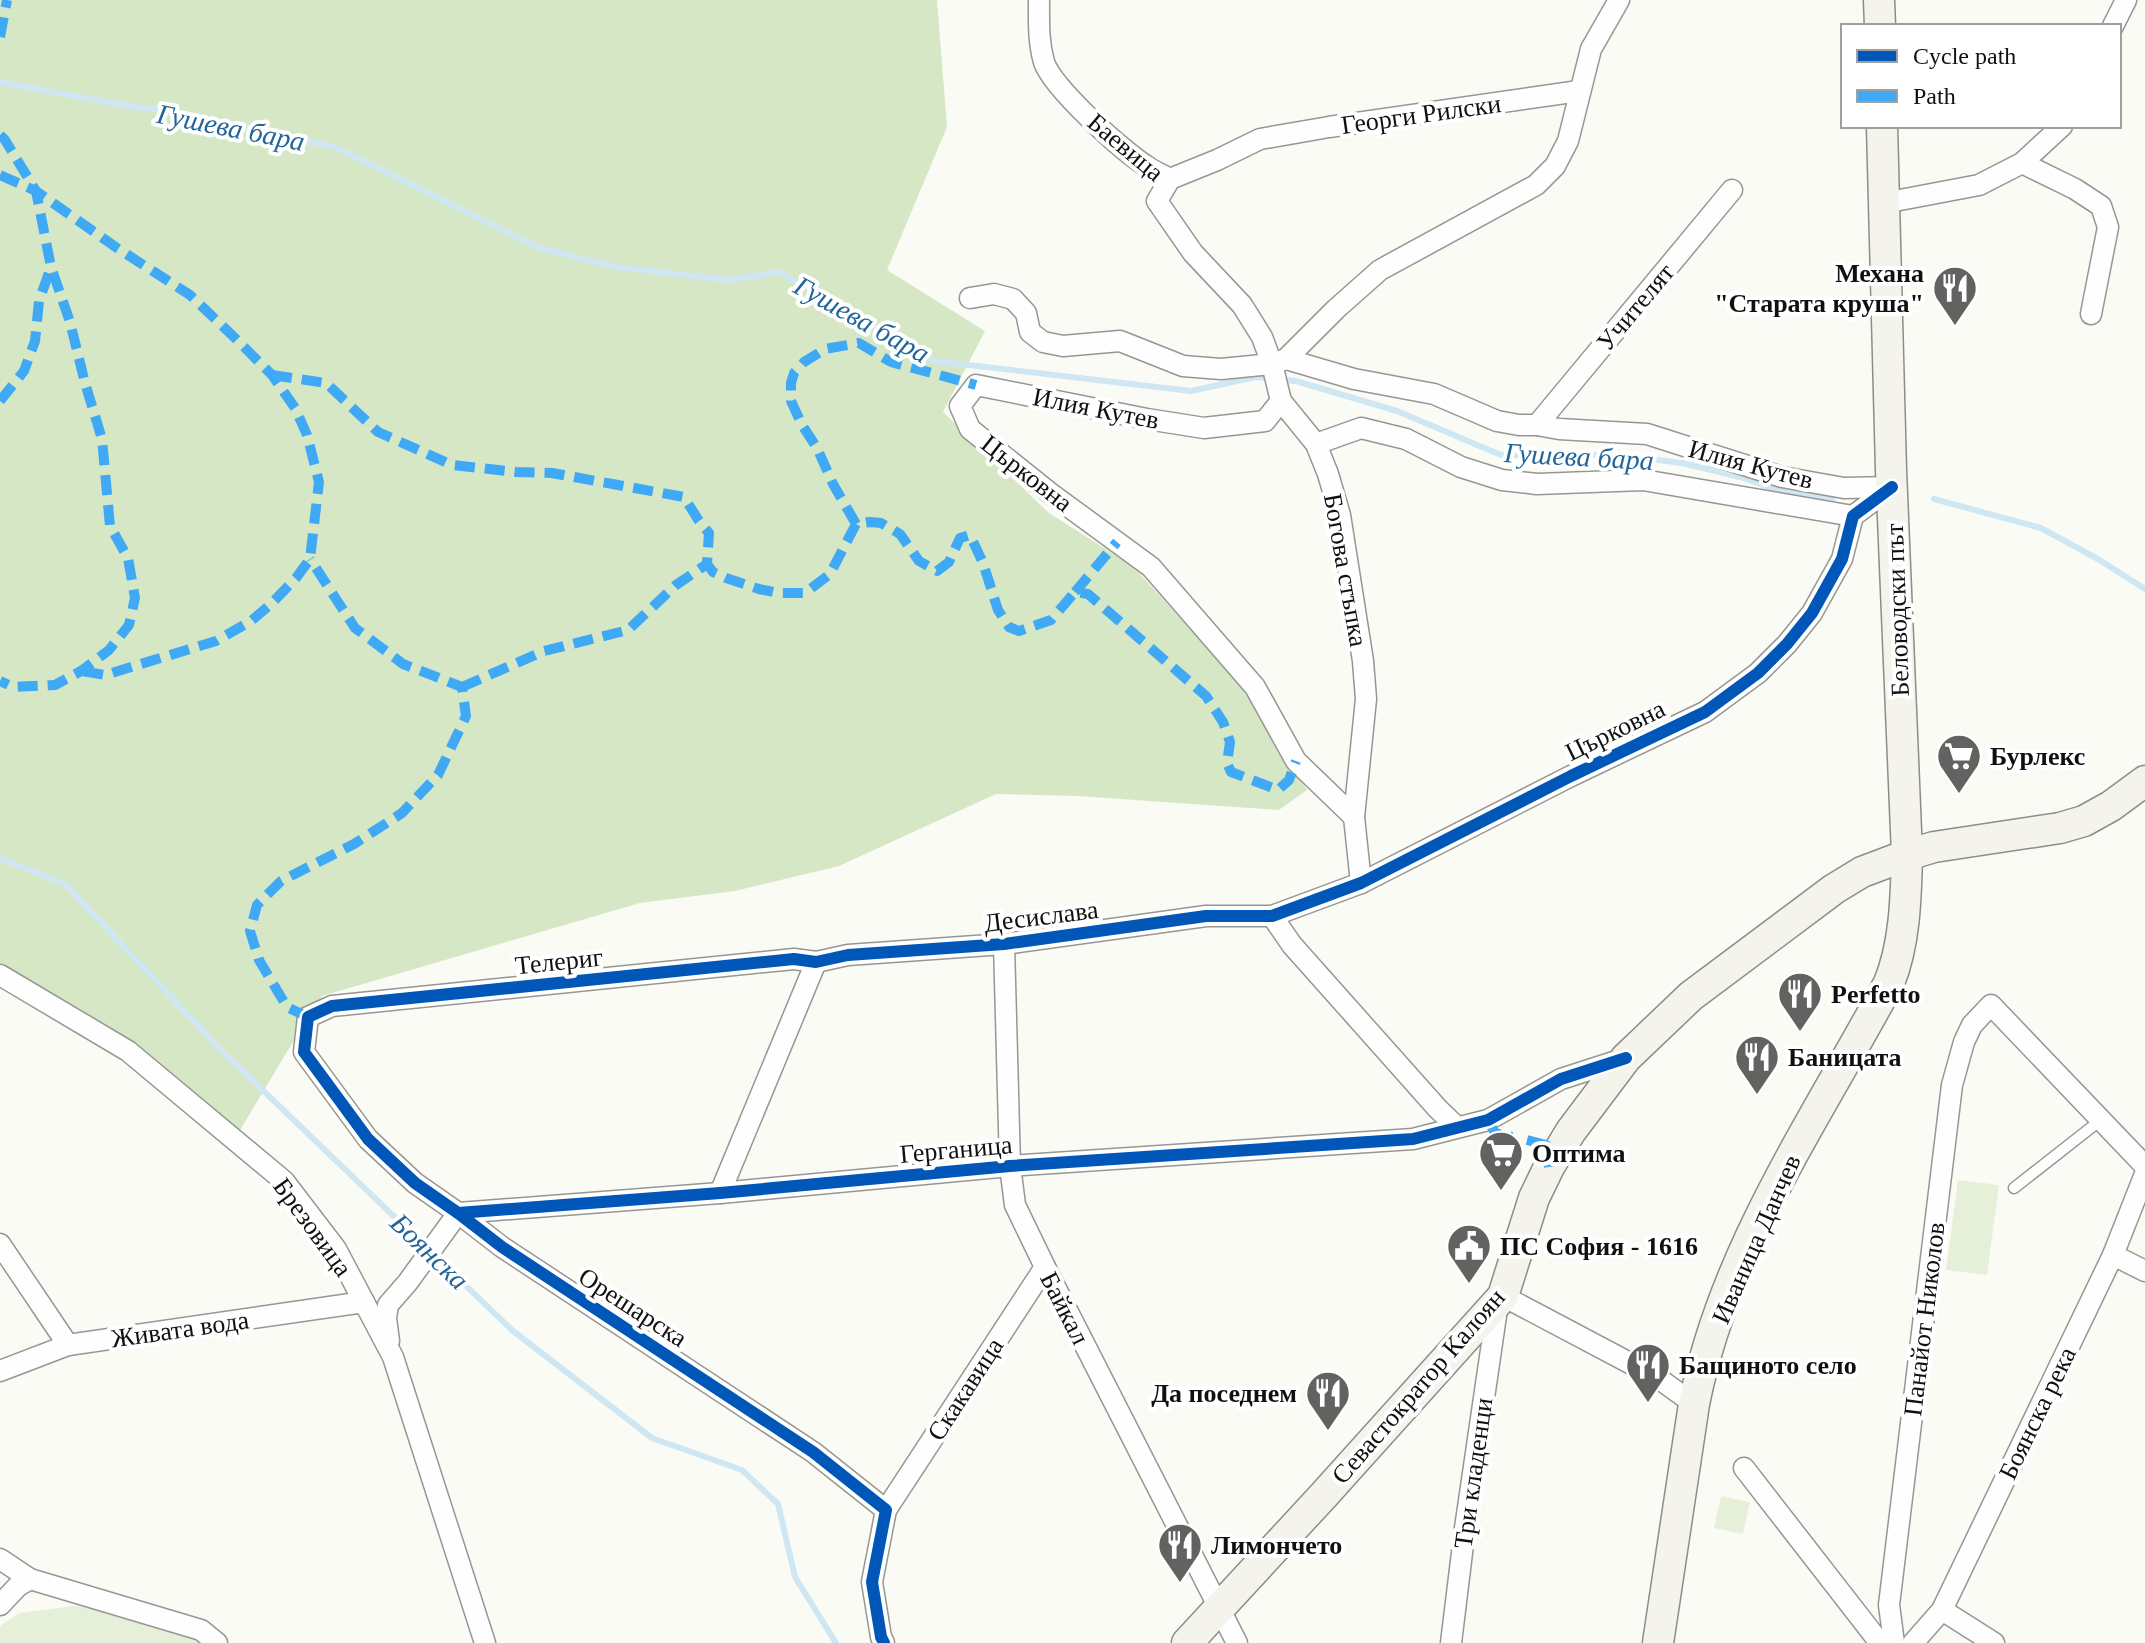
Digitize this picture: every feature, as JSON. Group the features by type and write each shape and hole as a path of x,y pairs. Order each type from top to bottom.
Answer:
{"main road":[{"path":"1879,0 1880,24"},
{"name":"Беловодски път","path":"1882,128 1907,855"},
{"name":"Севастократор Калоян","path":"1187,1643 1500,1299 1534,1198 1571,1131 1626,1058 1691,996 1834,889 1862,872 1934,847 2072,825 2111,806 2145,781"},
{"name":"Иваница Данчев","path":"1658,1643 1694,1404 1724,1298 1767,1200 1889,983 1895,968 1905,902 1907,855"}],"street":[{"name":"Баевица","path":"1039,0 1038,35 1045,65 1058,85 1146,166 1170,179 1157,201 1193,253 1242,305 1279,361"},
{"path":"970,298 994,294 1013,299 1026,313 1030,332 1043,342 1063,346 1120,341 1183,366 1221,369 1279,361 1380,270 1536,185 1555,166 1568,141 1591,49 1619,0"},
{"path":"2114,24 2126,0"},
{"name":"Георги Рилски","path":"1170,179 1260,139 1579,91"},
{"path":"1884,203 1979,185 2022,163 2060,128"},
{"path":"2022,163 2075,189 2101,206 2108,227 2091,314"},
{"name":"Учителят","path":"1537,425 1732,190"},
{"name":"Богова стъпка","path":"1279,361 1281,401 1316,444 1340,515 1363,661 1366,699 1354,817 1361,883"},
{"name":"Илия Кутев","path":"1279,361 1434,394 1497,421 1559,429 1647,434 1782,477 1844,488 1892,487"},
{"name":"Илия Кутев","path":"960,406 976,385 1204,428 1265,421 1281,401"},
{"name":"Църковна","path":"960,406 970,429 1151,567 1255,687 1296,761 1354,817"},
{"path":"1316,444 1361,428 1406,439 1461,467 1502,480 1537,484 1643,480 1853,516 1892,487"},
{"name":"Църковна","path":"1272,916 1361,883 1705,712 1758,673 1812,613 1842,559 1853,516"},
{"name":"Десислава","path":"816,962 848,955 1004,944 1206,916 1272,916"},
{"path":"1272,916 1292,945 1457,1127"},
{"name":"Байкал","path":"1004,944 1010,1166 1015,1205 1237,1643"},
{"name":"Телериг","path":"308,1017 332,1006 794,959 816,962"},
{"path":"720,1193 816,962"},
{"name":"Брезовица","path":"0,975 128,1051 284,1181 336,1249 393,1357 485,1643"},
{"name":"Панайот Николов","path":"1894,1643 1889,1605 1952,1085 1972,1025 1991,1005 2102,1119"},
{"name":"Орешарска","path":"308,1017 304,1052 368,1139 415,1183 502,1247 813,1452 886,1510"},
{"name":"Севастократор Калоян","path":"1457,1127 1488,1120 1561,1079 1626,1058"},
{"path":"2102,1119 2145,1166"},
{"name":"Герганица","path":"458,1213 1010,1166 1413,1139 1457,1127"},
{"name":"Боянска река","path":"1913,1643 1942,1610 2113,1255 2145,1174"},
{"path":"393,1357 387,1331 388,1305 458,1213"},
{"path":"0,1244 68,1345"},
{"path":"2113,1255 2145,1271"},
{"name":"Скакавица","path":"886,1510 1045,1267"},
{"path":"1500,1299 1658,1378 1694,1404"},
{"name":"Три кладенци","path":"1451,1643 1500,1299"},
{"name":"Живата вода","path":"0,1371 68,1345 364,1302"},
{"path":"1744,1468 1880,1643"},
{"path":"884,1643 872,1582 886,1510"},
{"path":"0,1559 30,1579 201,1630 217,1643"},
{"path":"0,1605 18,1586 30,1579"},
{"path":"1942,1610 1994,1643"}],"lane":[{"path":"2014,1188 2102,1119"}],"green space":[{"path":"0,0 937,0 947,127 887,270 985,331 943,412 1049,513 1134,567 1252,698 1307,790 1279,810 1077,796 996,794 839,866 735,891 640,903 322,996 234,1140 128,1051 0,975"},
{"path":"1958,1180 1999,1185 1987,1275 1946,1270"},
{"path":"1721,1496 1750,1502 1743,1534 1714,1528"},
{"path":"82,1605 207,1643 0,1643 0,1626 19,1613"}],"waterway":[{"name":"Гушева бара","path":"0,82 165,110 335,147 539,248 616,267 729,280 779,272 935,361 1191,391 1256,377 1296,381 1397,411 1501,455 1619,455 1682,463 1744,478 1776,490 1833,498"},
{"name":"Гушева бара","path":"1934,499 2041,528 2145,589"},
{"name":"Боянска","path":"0,858 65,884 220,1049 513,1331 652,1438 742,1470 778,1504 795,1577 836,1643"}],"marked path":[{"path":"0,37 7,0"},
{"path":"0,135 36,191 51,267 70,322 102,439 110,526 128,558 135,598 129,625 109,650 81,671 55,685 13,687 0,681"},
{"path":"0,175 36,191 190,295 235,338 272,375 295,408 307,435 319,482 310,559 296,578 251,621 216,641 105,675 81,671"},
{"path":"0,401 24,371 35,341 39,301 51,267"},
{"path":"856,524 791,401 794,373 804,362 825,349 859,343 891,362 976,385"},
{"path":"272,375 326,383 378,432 452,465 552,473 684,497 709,533 707,564 713,572 759,589 805,593 830,574 856,524 881,523 900,534 919,561 937,571 949,562 960,538 970,535 998,610 1009,627 1019,631 1051,620 1075,592 1088,594 1206,696 1223,722 1230,742 1227,763 1231,772 1278,790 1289,780 1296,761"},
{"path":"1075,592 1117,542"},
{"path":"308,1017 287,1007 259,960 250,931 257,905 281,881 354,844 402,813 438,775 466,716 462,687 403,664 355,628 310,559"},
{"path":"462,687 544,651 628,630 676,585 707,564"},
{"path":"1488,1120 1495,1133 1512,1137"},
{"path":"1527,1140 1546,1145 1549,1167"}],"cycle path":[{"path":"884,1643 872,1582 886,1510 813,1452 502,1247 415,1183 368,1139 304,1052 308,1017 332,1006 794,959 816,962 848,955 1004,944 1206,916 1272,916 1361,883 1705,712 1758,673 1787,644 1812,613 1842,559 1853,516 1892,487"},
{"path":"458,1213 1010,1166 1413,1139 1488,1120 1561,1079 1626,1058"}],"place":[{"name":"Механа \"Старата круша\"","path":"1955,327"},
{"name":"Бурлекс","path":"1959,795"},
{"name":"Perfetto","path":"1800,1033"},
{"name":"Баницата","path":"1757,1096"},
{"name":"Оптима","path":"1501,1192"},
{"name":"ПС София - 1616","path":"1469,1285"},
{"name":"Бащиното село","path":"1648,1404"},
{"name":"Да поседнем","path":"1328,1432"},
{"name":"Лимончето","path":"1180,1584"}]}
